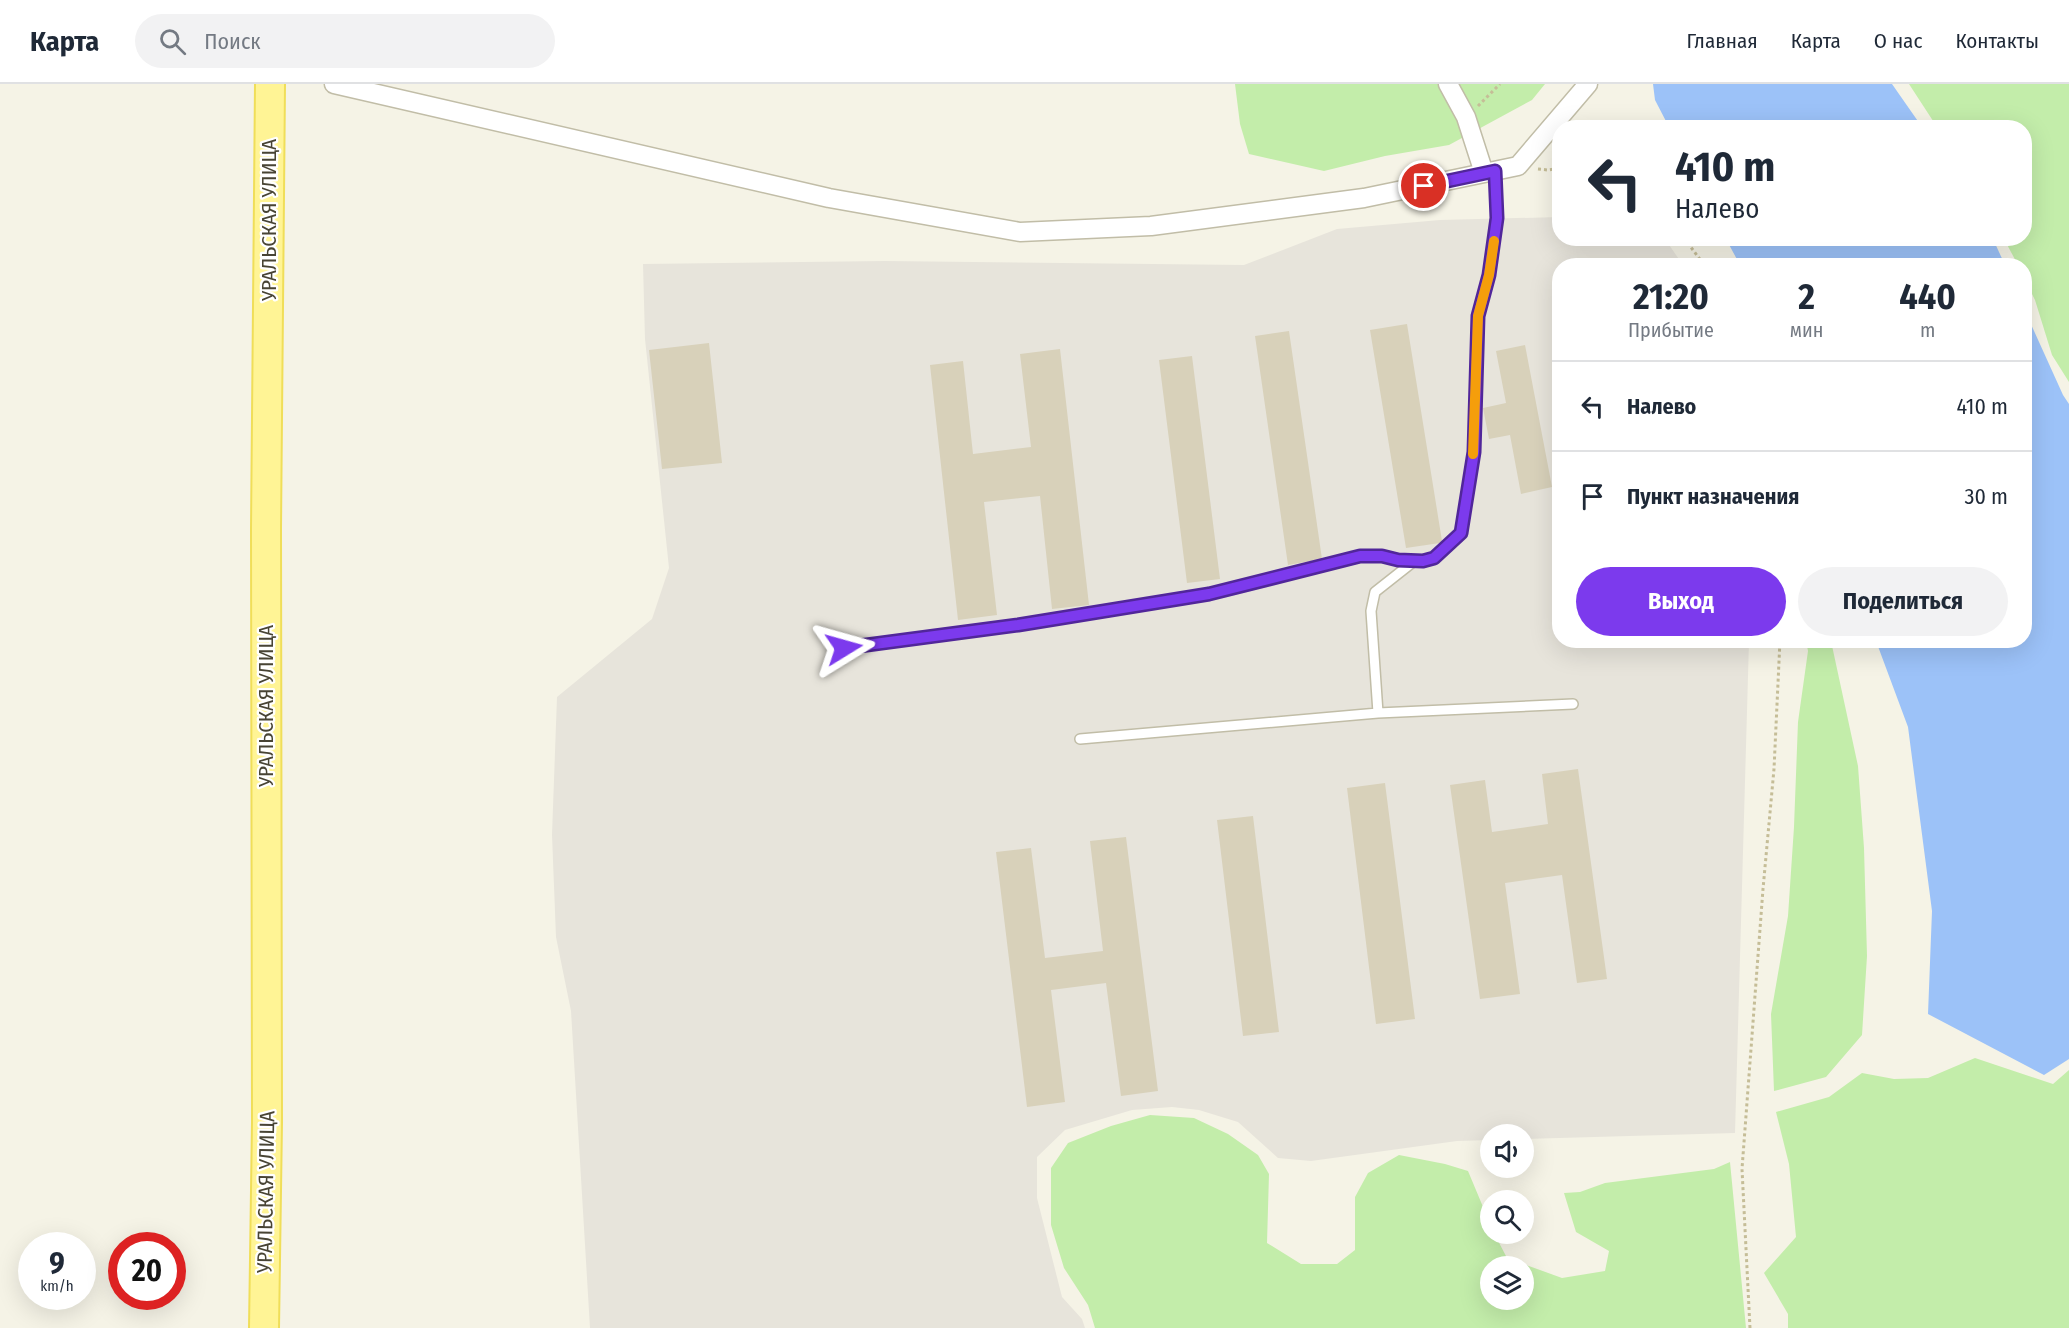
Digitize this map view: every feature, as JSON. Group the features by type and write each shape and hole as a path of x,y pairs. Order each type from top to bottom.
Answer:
{"main road":[{"name":"УРАЛЬСКАЯ УЛИЦА","path":"264,1328 267,1133 266,517 270,84"}],"street":[{"path":"334,84 829,198 1020,232 1151,226 1364,198 1518,166 1552,126"},
{"path":"1448,84 1466,117 1490,172"},
{"path":"1557,120 1588,84"}],"lane":[{"path":"844,648 1018,625 1209,594 1360,556 1382,556 1413,562 1434,558 1461,533 1474,452 1478,316 1489,275 1497,218 1490,172"},
{"path":"1378,713 1371,610 1375,592 1413,562"},
{"path":"1080,739 1378,713 1573,704"}],"path":[{"path":"1466,117 1500,84"},
{"path":"1750,1328 1742,1169 1762,889 1774,770 1780,648"}],"shaded area":[{"path":"1552,217 1552,246 1670,246 1678,258 1552,258 1552,648 1749,648 1735,1133 1534,1139 1534,1124 1480,1124 1480,1140 1457,1141 1311,1161 1278,1158 1238,1122 1199,1110 1172,1107 1132,1110 1065,1130 1037,1157 1037,1198 1062,1297 1082,1319 1085,1328 590,1328 571,1011 556,937 552,835 557,697 652,619 669,568 645,339 643,264 885,261 1244,265 1337,229 1440,220"}],"green space":[{"path":"1235,84 1545,84 1532,100 1449,145 1385,156 1324,171 1249,154 1240,124"},
{"path":"1909,84 2069,84 2069,382 2052,355 2032,294 2032,258 2014,258 2008,246 2032,246 2032,120 1932,120"},
{"path":"1807,648 1833,648 1858,766 1864,848 1867,956 1862,1035 1826,1077 1774,1091 1771,1014 1788,916 1798,722"},
{"path":"1975,1058 2053,1084 2069,1070 2069,1328 1788,1328 1788,1314 1764,1273 1796,1237 1789,1164 1776,1112 1829,1097 1862,1073 1894,1079 1928,1078"},
{"path":"1150,1115 1194,1118 1228,1134 1258,1155 1269,1174 1267,1243 1301,1264 1337,1264 1355,1250 1355,1197 1368,1173 1399,1155 1468,1171 1480,1200 1480,1244 1500,1244 1506,1256 1480,1256 1480,1310 1534,1310 1534,1268 1562,1278 1605,1271 1609,1251 1576,1232 1564,1193 1580,1192 1605,1183 1714,1169 1730,1162 1746,1328 1095,1328 1088,1305 1064,1268 1051,1225 1051,1168 1068,1143 1111,1126"}],"water":[{"path":"1653,84 1892,84 1917,120 1665,120 1655,100"},
{"path":"1730,246 1996,246 2002,258 1736,258"},
{"path":"2032,326 2069,404 2069,1059 2044,1075 1928,1014 1932,911 1908,727 1879,648 2032,648"}],"building":[{"path":"1407,324 1442,541 1406,548 1370,330"},
{"path":"1289,331 1322,559 1288,565 1255,336"},
{"path":"709,343 722,463 662,469 649,350"},
{"path":"1525,345 1552,487 1521,494 1510,435 1489,439 1483,408 1506,403 1496,351"},
{"path":"1060,349 1089,605 1052,609 1040,496 984,502 997,615 958,620 930,365 963,361 973,454 1031,447 1020,354"},
{"path":"1192,356 1220,579 1187,583 1159,360"},
{"path":"1578,769 1607,979 1577,983 1562,875 1505,883 1520,994 1480,999 1450,785 1485,780 1492,832 1548,824 1542,774"},
{"path":"1385,783 1415,1019 1376,1024 1347,788"},
{"path":"1253,816 1279,1032 1243,1036 1217,820"},
{"path":"1126,837 1158,1091 1121,1096 1106,983 1051,990 1065,1102 1027,1107 996,852 1031,848 1045,958 1103,951 1090,841"}],"slow traffic":[{"path":"1473,454 1478,316 1489,275 1494,241"}],"route":[{"path":"844,648 1018,625 1209,594 1360,556 1382,556 1413,562 1434,558 1461,533 1474,452 1478,316 1489,275 1497,218 1495,171 1424,186"}]}
